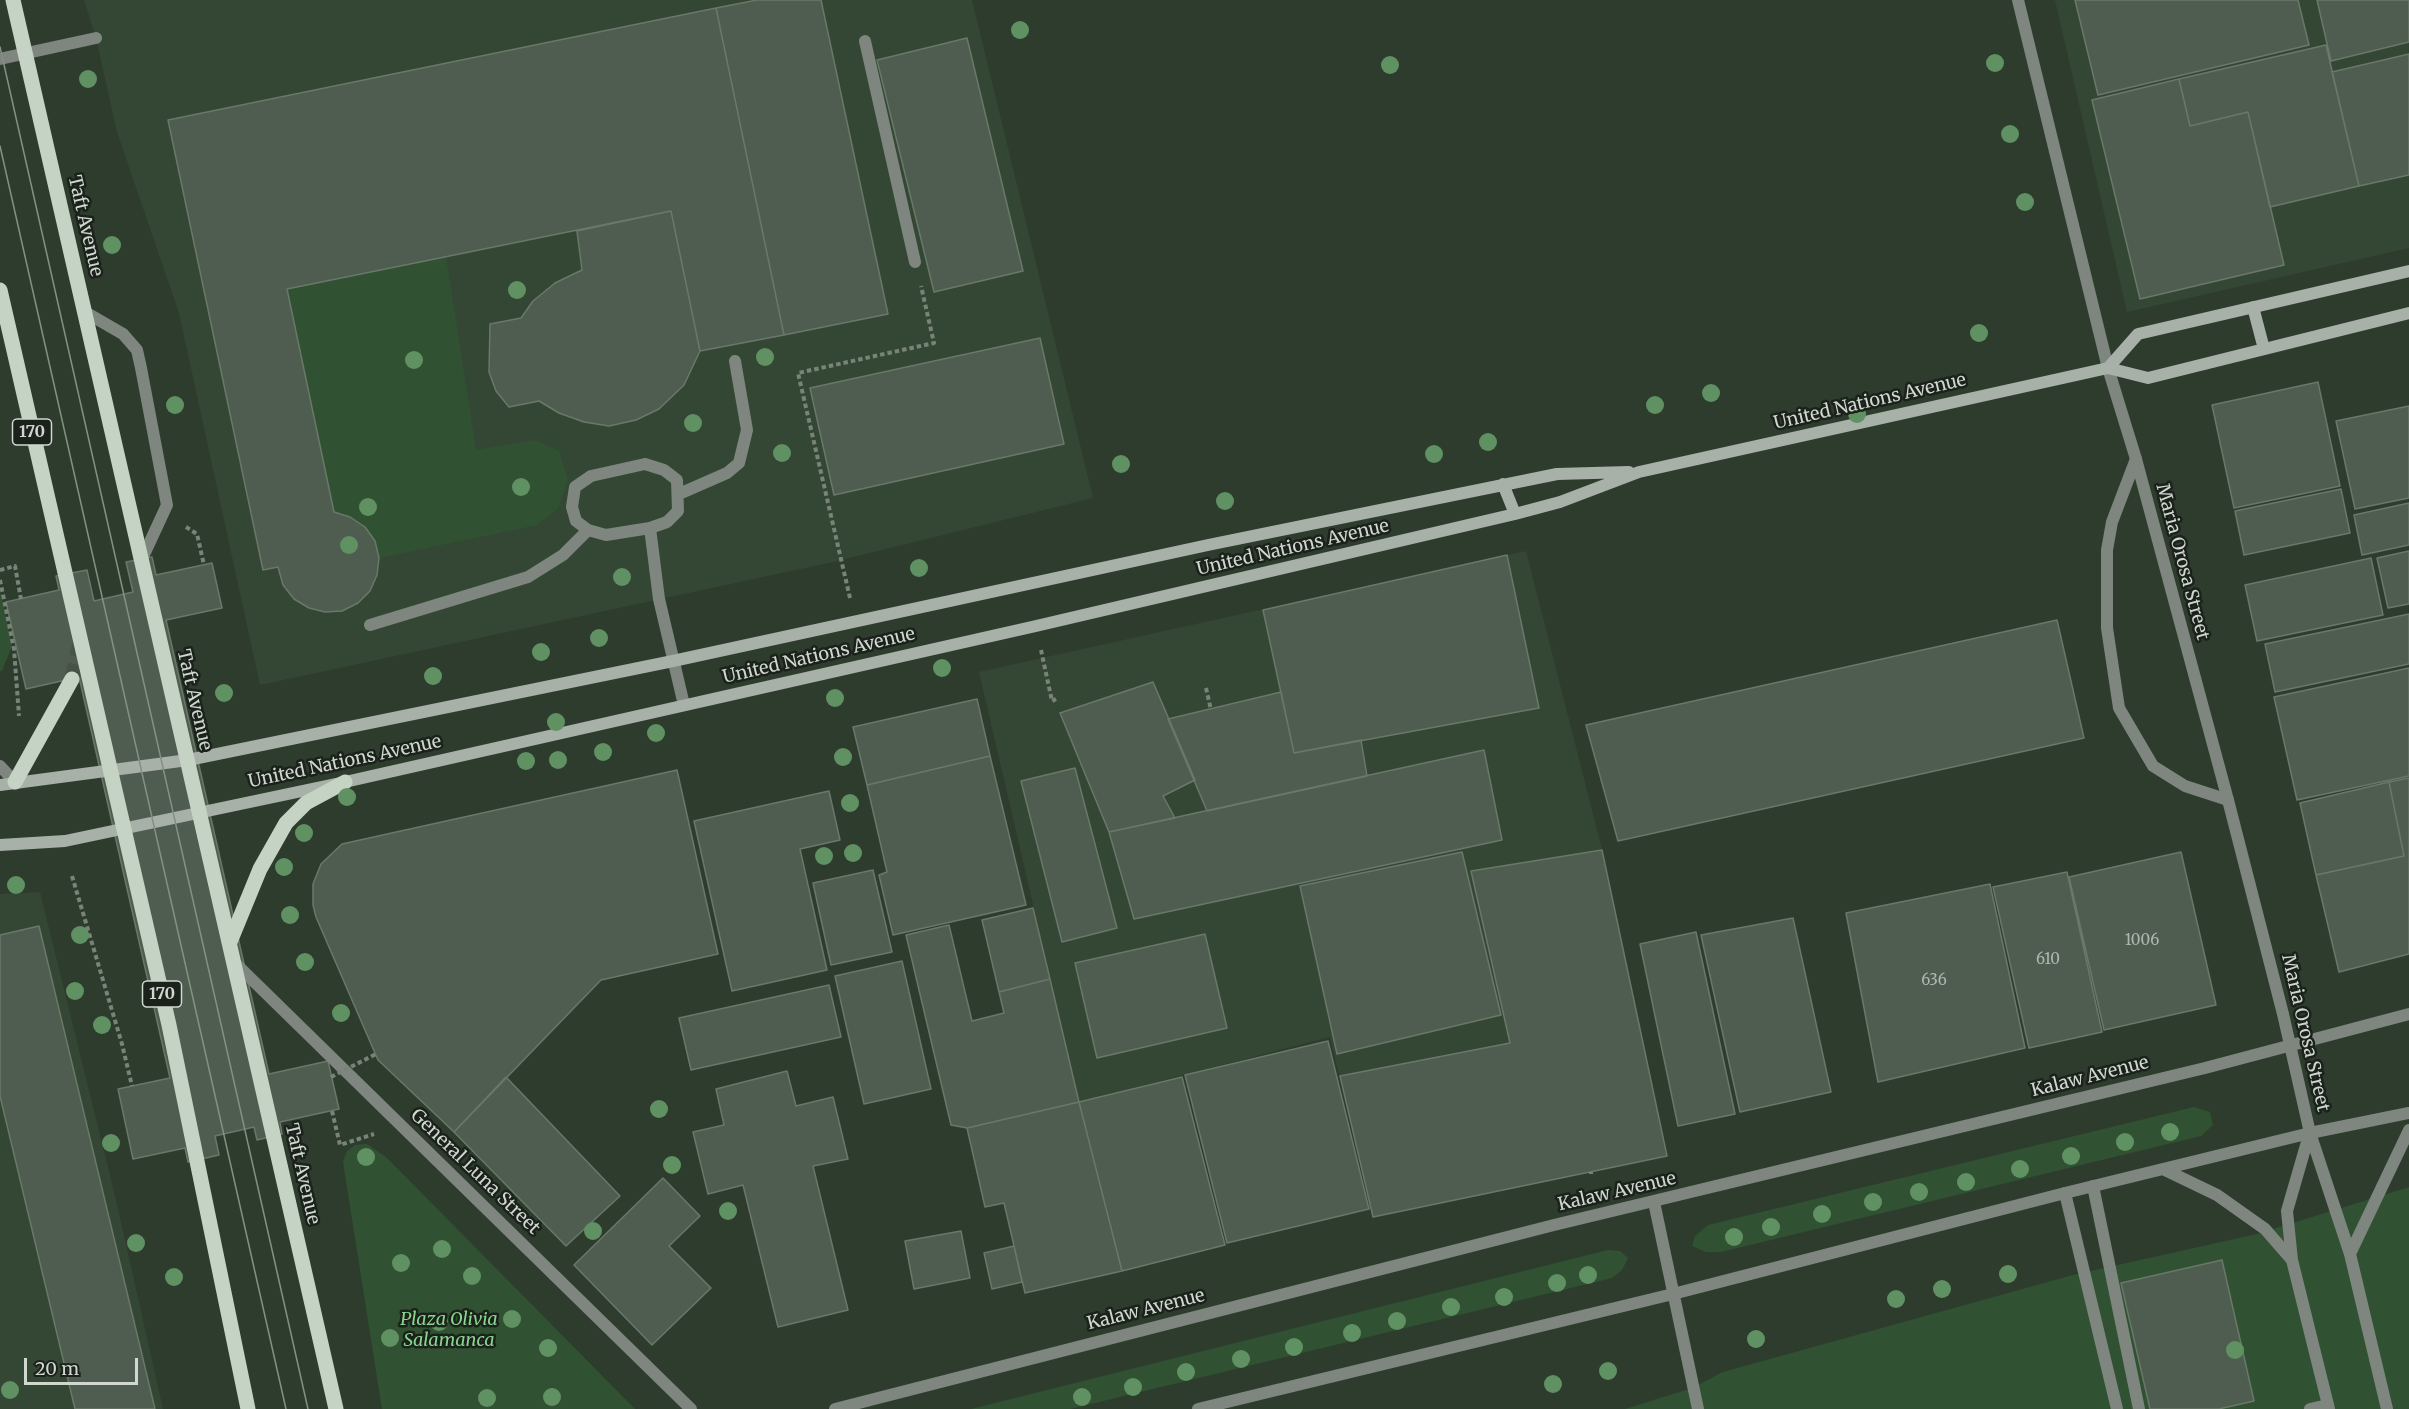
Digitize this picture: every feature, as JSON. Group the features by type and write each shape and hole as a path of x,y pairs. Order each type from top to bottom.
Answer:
{"main road":[{"name":"Taft Avenue","path":"12,0 336,1409"},
{"path":"2108,368 2138,334 2409,271"},
{"name":"170","path":"0,291 169,1025 248,1409"},
{"path":"2253,307 2264,349"},
{"name":"United Nations Avenue","path":"0,845 65,841 345,782 1036,626 1515,514 1560,502 1639,472 2108,368 2148,378 2409,313"},
{"name":"United Nations Avenue","path":"8,784 188,760 856,623 1208,545 1503,484 1557,474 1639,472"},
{"path":"1503,484 1515,514"},
{"path":"8,784 72,679"},
{"path":"230,942 255,878 286,823 306,804 345,782"}],"street":[{"name":"Maria Orosa Street","path":"2018,0 2108,368 2136,459 2228,800 2291,1046 2310,1133 2350,1254 2387,1409"},
{"path":"0,59 96,38"},
{"path":"865,40 915,262"},
{"path":"85,312 123,334 137,350 167,505 142,559"},
{"path":"679,494 727,473 739,463 747,430 735,361"},
{"path":"2136,459 2112,522 2107,550 2107,628 2119,708 2153,766 2185,786 2228,800"},
{"path":"645,464 664,470 677,480 678,512 667,522 650,528 606,535 588,530 576,521 572,507 575,487 591,476 645,464"},
{"path":"650,528 659,599 684,705"},
{"path":"370,625 528,577 563,555 588,530"},
{"path":"0,766 8,784"},
{"name":"General Luna Street","path":"233,961 691,1409"},
{"name":"Kalaw Avenue","path":"835,1409 1654,1202 2291,1046 2409,1014"},
{"path":"1198,1409 1673,1294 2066,1192 2310,1133 2409,1113"},
{"path":"2350,1254 2409,1130"},
{"name":"Maria Orosa Street","path":"2310,1133 2288,1211 2292,1260 2329,1407"},
{"path":"2163,1169 2217,1195 2265,1229 2292,1260"},
{"path":"2093,1186 2139,1409"},
{"path":"2066,1192 2117,1409"},
{"path":"1654,1202 1698,1409"},
{"path":"2310,1409 2329,1407"}],"path":[{"path":"856,623 798,374 934,343 915,262"},
{"path":"197,534 204,565"},
{"path":"0,570 15,567 21,599"},
{"path":"0,580 14,649 19,718"},
{"path":"1036,626 1052,700 1056,699"},
{"path":"1206,688 1211,710"},
{"path":"72,876 122,1044 132,1086"},
{"path":"331,1077 376,1054"},
{"path":"332,1111 340,1145"}],"shaded area":[{"path":"84,0 972,0 1093,498 833,562 260,685 179,313 117,132 96,38"},
{"path":"2055,0 2409,0 2409,248 2127,312"},
{"path":"1526,551 1606,865 1667,1156 1373,1217 1330,1037 1079,1102 979,672"},
{"path":"40,892 115,1196 163,1409 0,1409 0,894"}],"green space":[{"path":"446,257 476,450 535,440 559,451 568,480 558,508 537,525 379,558 375,541 334,512 287,289"},
{"path":"0,591 12,646 2,671 0,671"},
{"path":"2194,1107 2210,1112 2213,1125 2201,1136 1721,1252 1706,1252 1692,1246 1695,1236 1708,1225"},
{"name":"Plaza Olivia Salamanca","path":"367,1144 386,1157 635,1409 382,1409 343,1162 347,1151 355,1145"},
{"path":"2409,1187 2409,1409 1625,1409 1692,1388 1723,1372 2073,1275 2257,1234"},
{"path":"1608,1250 1620,1251 1628,1258 1622,1270 1612,1278 1070,1409 971,1409"}],"building":[{"path":"757,0 821,0 888,314 784,335 716,8"},
{"path":"2075,0 2298,0 2309,45 2098,95"},
{"path":"2317,0 2409,0 2409,42 2331,61"},
{"path":"716,8 784,335 700,351 671,211 287,289 334,512 350,517 365,527 375,541 379,558 377,575 370,591 358,603 342,611 325,612 309,608 294,599 283,585 278,567 263,570 168,120"},
{"path":"967,38 1023,271 934,292 877,60"},
{"path":"2326,45 2359,186 2270,207 2248,112 2190,126 2179,79"},
{"path":"2409,54 2409,175 2359,186 2332,72"},
{"path":"2179,79 2190,126 2248,112 2284,265 2140,299 2092,100"},
{"path":"671,211 700,351 684,385 659,409 636,420 609,426 584,422 559,413 539,401 509,407 496,391 489,372 490,324 521,318 533,301 555,283 582,270 577,231"},
{"path":"1040,338 1064,444 834,495 810,388"},
{"path":"2318,382 2340,486 2234,508 2212,405"},
{"path":"2409,406 2409,498 2355,509 2336,421"},
{"path":"2341,489 2350,533 2244,555 2235,511"},
{"path":"2409,503 2409,545 2362,555 2354,515"},
{"path":"2409,551 2409,604 2388,608 2377,558"},
{"path":"1507,555 1539,708 1294,753 1263,610"},
{"path":"152,557 156,575 212,563 222,608 166,620 269,1074 328,1061 339,1109 280,1122 282,1134 257,1140 254,1127 215,1136 219,1155 188,1162 185,1148 133,1159 118,1089 170,1078 79,677 26,689 6,602 59,590 56,576 87,570 94,601 133,592 126,562"},
{"path":"2371,558 2383,615 2257,641 2245,585"},
{"path":"2409,614 2409,664 2275,692 2265,644"},
{"path":"2057,620 2084,738 1618,841 1586,725"},
{"path":"2409,668 2409,776 2297,800 2274,697"},
{"path":"1153,682 1195,780 1163,796 1175,818 1109,832 1060,713"},
{"path":"1281,692 1294,753 1361,740 1367,776 1207,811 1168,719"},
{"path":"977,699 990,756 867,785 853,727"},
{"path":"1484,750 1502,840 1134,919 1109,832"},
{"path":"990,756 1026,905 893,935 879,875 887,872 867,785"},
{"path":"1075,768 1117,928 1062,942 1021,781"},
{"path":"677,770 718,954 601,980 454,1132 378,1060 316,917 313,905 313,884 321,864 342,844"},
{"path":"2409,778 2409,954 2339,972 2316,875 2404,856 2389,782"},
{"path":"2389,782 2404,856 2316,875 2300,803"},
{"path":"829,791 840,840 800,849 827,970 732,991 694,821"},
{"path":"1602,850 1667,1156 1373,1217 1340,1076 1510,1043 1471,871"},
{"path":"1462,852 1501,1015 1337,1054 1300,886"},
{"path":"2181,852 2216,1005 2104,1030 2069,877"},
{"path":"873,870 892,952 831,965 813,883"},
{"path":"2067,872 2102,1032 2029,1048 1993,887"},
{"path":"1990,884 2025,1048 1878,1082 1846,913"},
{"path":"1033,908 1050,979 999,992 982,920"},
{"path":"1793,918 1831,1092 1740,1112 1701,935"},
{"path":"949,925 972,1021 1004,1013 999,992 1050,979 1079,1102 967,1128 951,1125 906,935"},
{"path":"39,926 155,1409 75,1409 0,1096 0,935"},
{"path":"1696,932 1735,1114 1678,1126 1640,944"},
{"path":"1205,934 1227,1028 1097,1058 1075,963"},
{"path":"902,961 931,1089 864,1104 835,976"},
{"path":"829,985 841,1037 691,1070 679,1018"},
{"path":"1328,1041 1369,1209 1227,1243 1185,1075"},
{"path":"787,1071 796,1106 833,1097 848,1159 813,1166 848,1310 778,1327 743,1185 708,1194 693,1132 724,1125 716,1089"},
{"path":"506,1077 620,1196 566,1246 454,1132"},
{"path":"1182,1077 1225,1245 1122,1271 1079,1102"},
{"path":"1079,1102 1122,1271 1025,1293 1004,1203 985,1207 967,1128"},
{"path":"663,1178 700,1216 669,1246 711,1288 652,1345 574,1265"},
{"path":"961,1231 970,1278 914,1289 905,1241"},
{"path":"1014,1246 1022,1282 992,1289 984,1253"},
{"path":"2222,1260 2254,1401 2219,1409 2150,1409 2121,1283"}],"tunnel":[{"path":"72,679 80,643"}],"tram line":[{"path":"0,47 308,1409"},
{"path":"0,146 286,1409"}]}
